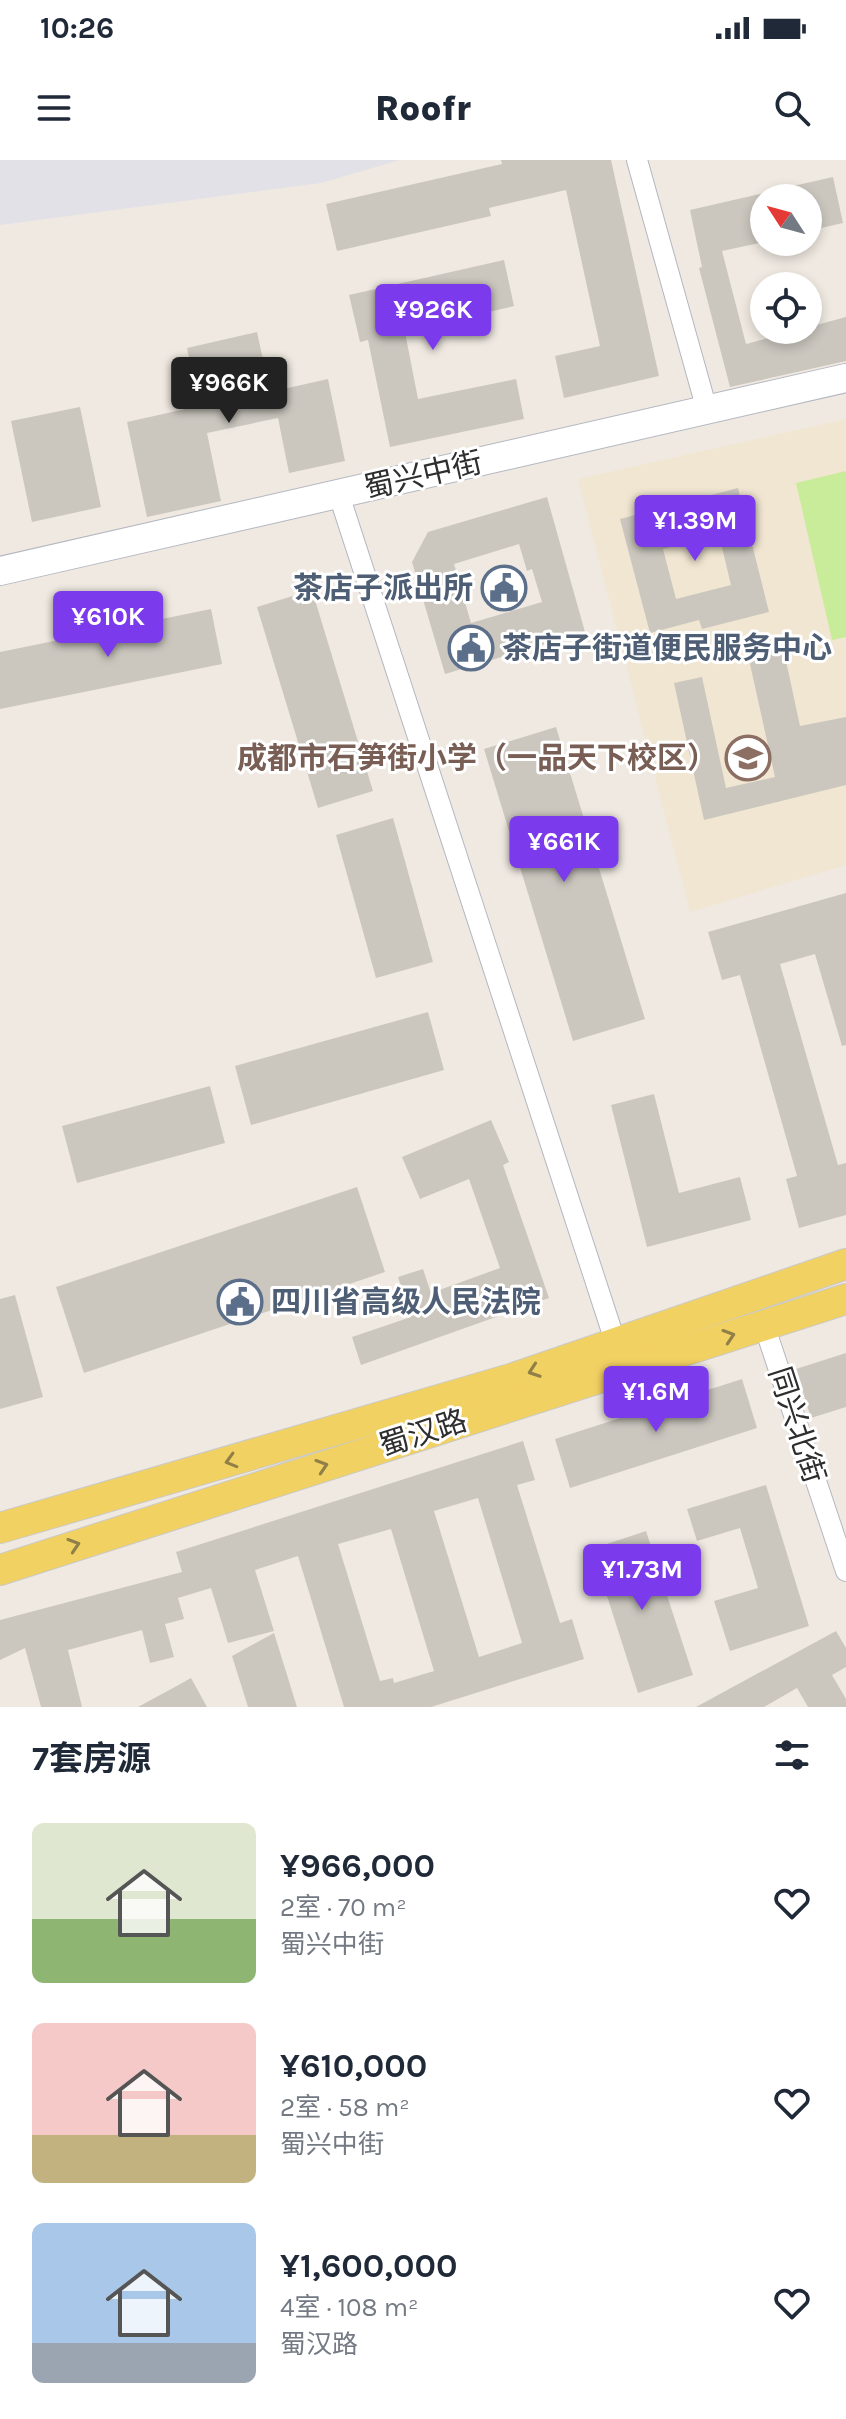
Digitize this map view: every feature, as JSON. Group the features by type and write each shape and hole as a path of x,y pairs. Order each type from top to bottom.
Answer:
{"main road":[{"name":"蜀汉路","path":"0,1528 514,1378 846,1264"},
{"name":"蜀汉路","path":"0,1570 846,1299"}],"street":[{"path":"637,160 707,410"},
{"name":"蜀兴中街","path":"0,571 846,378"},
{"path":"339,495 616,1344"},
{"name":"同兴北街","path":"764,1325 846,1571"}],"shaded area":[{"path":"0,160 400,160 321,183 0,225"},
{"name":"成都市石笋街小学（一品天下校区）","path":"846,419 846,865 690,912 578,479"}],"green space":[{"path":"846,471 846,637 832,640 796,483"}],"building":[{"path":"501,160 611,160 659,376 564,398 555,356 600,346 566,190 489,208 491,216 337,251 326,204 502,164"},
{"path":"833,177 843,223 822,228 822,184 802,184"},
{"path":"750,196 750,245 722,251 746,344 822,344 822,323 846,317 846,361 730,387 699,268 702,267 690,210"},
{"path":"504,260 514,306 405,332 418,399 516,379 524,419 390,447 368,340 360,342 349,295"},
{"path":"257,332 270,392 328,379 345,461 289,473 278,418 207,433 221,501 147,517 127,422 199,406 187,348"},
{"path":"80,407 101,507 32,522 11,421"},
{"path":"738,488 769,612 702,629 699,620 650,633 620,519","holes":["719,535 731,585 676,599 663,549"]},
{"path":"547,497 585,632 445,674 412,562 428,532","holes":["519,544 527,571 532,569 542,602 471,623 454,564"]},
{"path":"312,590 373,791 318,808 257,607"},
{"path":"211,609 222,664 0,709 0,652"},
{"path":"783,647 800,726 846,717 846,785 704,820 674,683 702,677 726,788 775,777 748,655"},
{"path":"556,727 645,1019 573,1041 484,749"},
{"path":"393,818 433,962 376,978 336,835"},
{"path":"846,893 846,1045 842,1046 815,954 780,964 838,1165 846,1163 846,1215 799,1228 786,1179 797,1176 740,975 722,980 708,932"},
{"path":"428,1012 444,1070 251,1125 235,1066"},
{"path":"210,1086 225,1143 77,1183 62,1126"},
{"path":"654,1094 679,1193 740,1177 751,1220 647,1247 611,1105"},
{"path":"491,1120 509,1162 503,1165 549,1298 361,1365 352,1337 411,1317 398,1277 423,1269 431,1293 500,1268 469,1179 420,1199 402,1157"},
{"path":"357,1187 385,1272 84,1373 56,1287"},
{"path":"15,1295 43,1397 0,1409 0,1299"},
{"path":"846,1353 846,1407 811,1418 796,1369"},
{"path":"742,1379 757,1428 570,1488 555,1439"},
{"path":"523,1441 535,1480 517,1485 560,1623 572,1619 584,1659 431,1707 344,1707 298,1556 255,1570 274,1631 228,1643 211,1588 178,1598 184,1619 165,1624 174,1657 150,1663 142,1630 68,1650 82,1707 41,1707 25,1648 0,1660 0,1620 182,1572 176,1552","holes":["478,1498 522,1643 479,1657 434,1511","391,1529 434,1671 394,1683 393,1678 380,1681 338,1544"]},
{"path":"766,1485 809,1626 730,1651 714,1601 758,1588 740,1528 697,1541 687,1509"},
{"path":"646,1531 693,1675 638,1693 592,1549"},
{"path":"836,1631 846,1648 846,1667 832,1675 846,1699 846,1707 808,1707 797,1688 764,1707 696,1707"},
{"path":"274,1633 297,1707 248,1707 232,1656"},
{"path":"191,1678 207,1707 138,1707 173,1688"}],"place":[{"name":"茶店子派出所","path":"504,588"},
{"name":"茶店子街道便民服务中心","path":"471,648"},
{"name":"成都市石笋街小学（一品天下校区）","path":"748,758"},
{"name":"四川省高级人民法院","path":"240,1302"}]}
